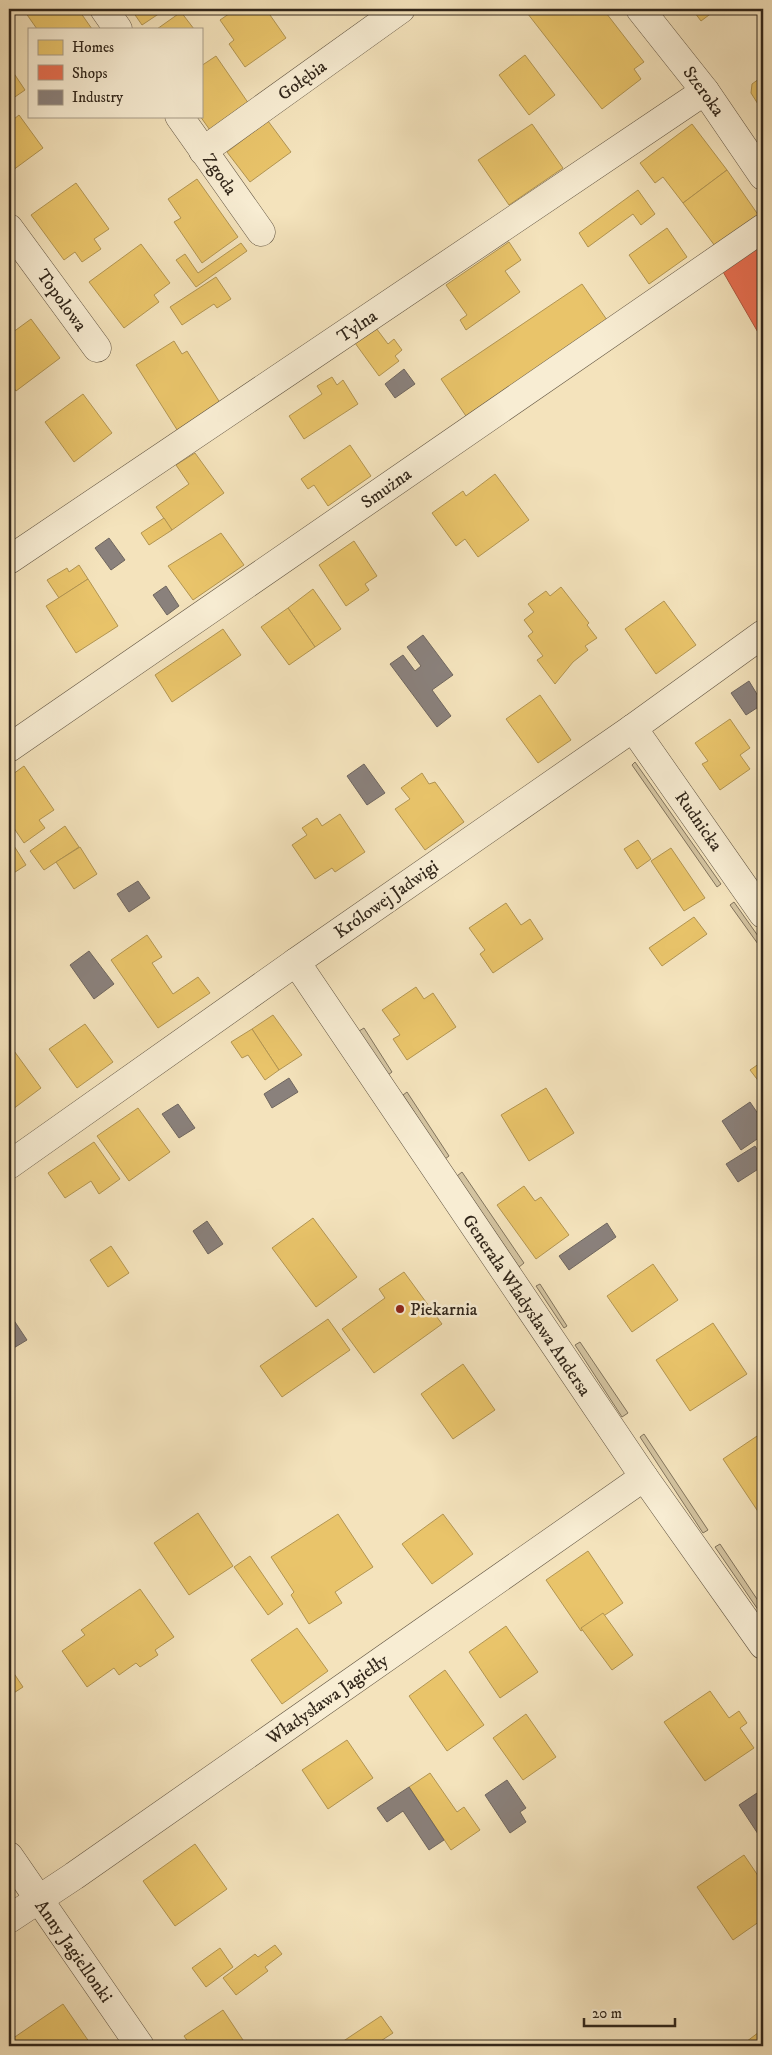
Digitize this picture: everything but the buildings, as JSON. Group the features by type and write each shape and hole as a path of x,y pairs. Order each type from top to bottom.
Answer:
{"street":[{"path":"104,9 117,28"},
{"name":"Gołębia","path":"203,151 401,9"},
{"name":"Szeroka","path":"640,9 706,91 763,176"},
{"name":"Tylna","path":"9,560 706,91"},
{"name":"Zgoda","path":"180,118 261,232"},
{"name":"Topolowa","path":"9,228 97,348"},
{"name":"Smużna","path":"9,748 763,228"},
{"name":"Królowej Jadwigi","path":"9,1165 296,962 634,728 763,634"},
{"name":"Rudnicka","path":"634,728 763,914"},
{"name":"Generała Władysława Andersa","path":"296,962 644,1476 763,1645"},
{"name":"Władysława Jagiełły","path":"9,1919 82,1871 644,1476"},
{"name":"Anny Jagiellonki","path":"9,1856 140,2046"}],"shaded area":[{"path":"635,762 721,884 717,887 632,765"},
{"path":"734,902 763,943 763,951 730,905"},
{"path":"364,1028 392,1072 388,1075 359,1031"},
{"path":"407,1092 449,1156 445,1159 403,1095"},
{"path":"462,1172 524,1263 519,1267 457,1176"},
{"path":"540,1284 567,1326 564,1328 536,1286"},
{"path":"580,1342 628,1413 622,1417 575,1345"},
{"path":"644,1434 708,1530 703,1533 640,1437"},
{"path":"720,1544 763,1608 763,1617 715,1547"}],"place":[{"name":"Piekarnia","path":"400,1309"}]}
